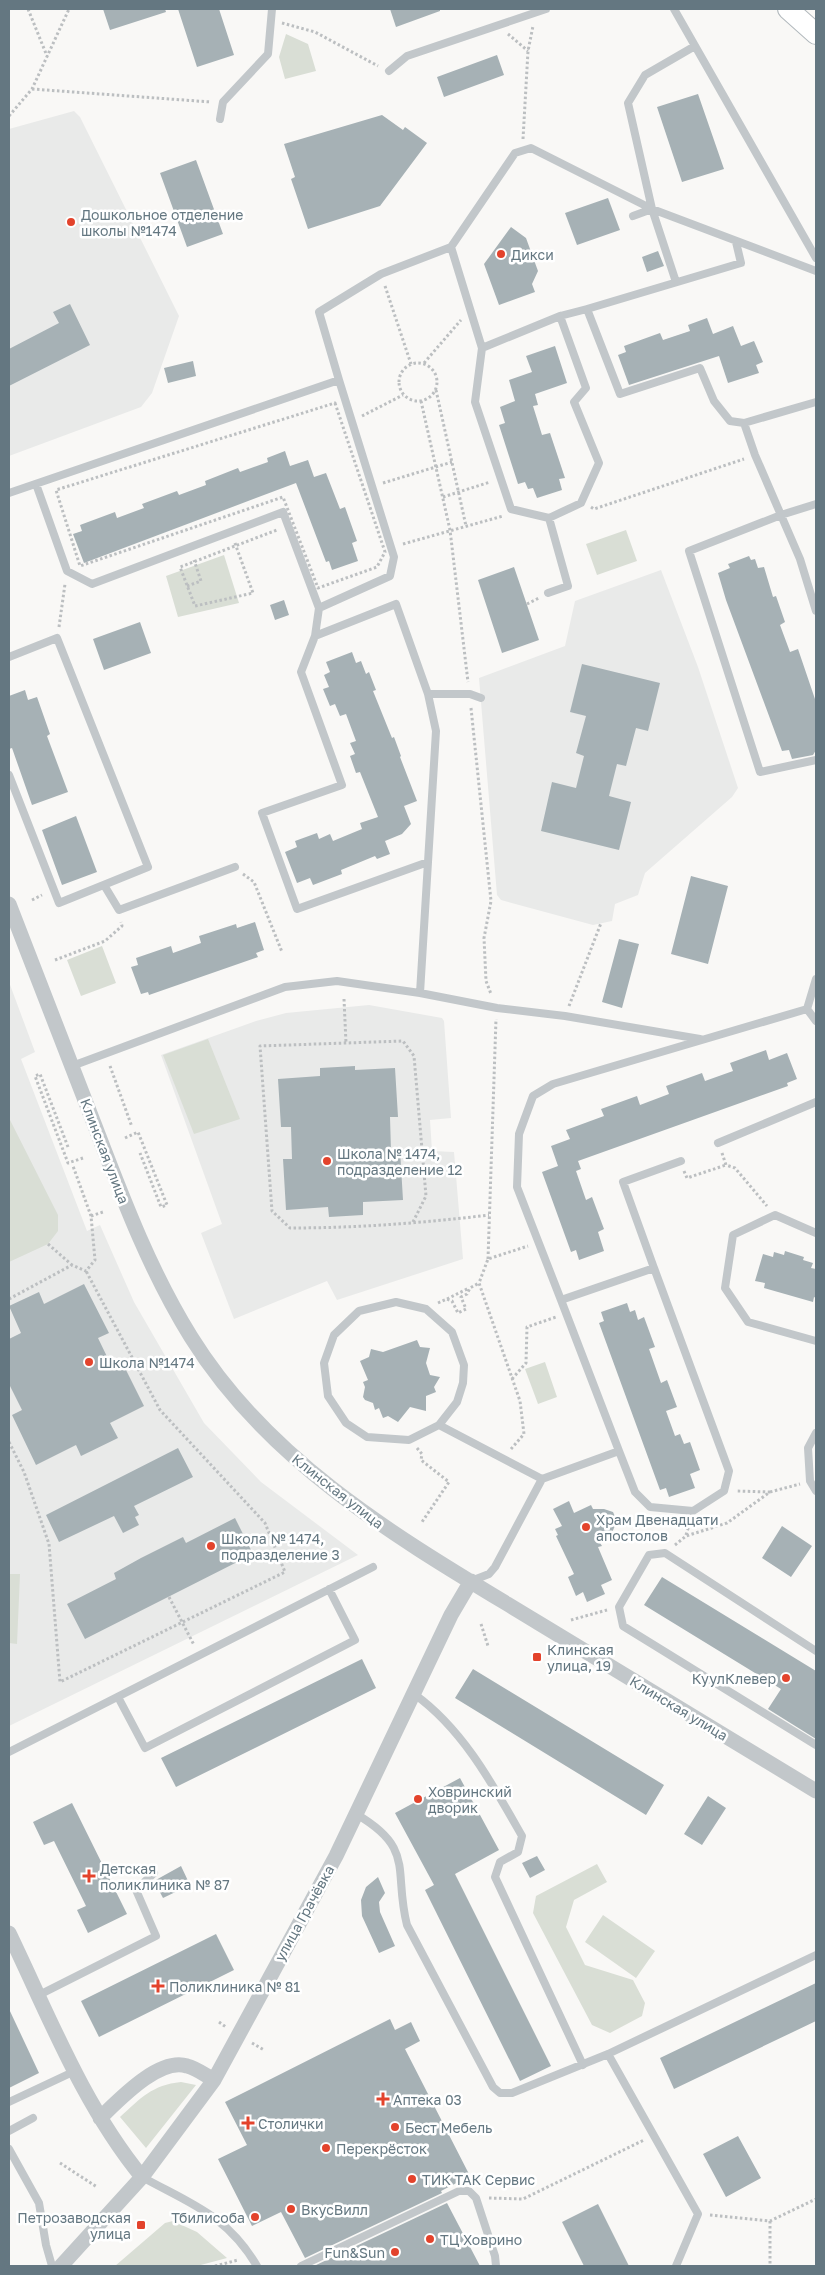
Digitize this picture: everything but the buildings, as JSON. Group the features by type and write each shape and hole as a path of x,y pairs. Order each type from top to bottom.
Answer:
{"street":[{"path":"788,9 816,34"},
{"name":"Клинская улица","path":"9,904 120,1191 161,1286 192,1340 226,1386 270,1435 321,1481 407,1543 816,1791"},
{"name":"улица Грачёвка","path":"61,2266 142,2177 214,2080 336,1856 451,1615 471,1582"},
{"path":"9,1932 74,2071 100,2118 142,2177"},
{"path":"100,2118 126,2094 161,2068 173,2064 186,2066 214,2080"}],"lane":[{"path":"220,119 224,102 268,54 272,9"},
{"path":"388,71 407,56 546,9"},
{"path":"674,9 816,258"},
{"path":"676,282 652,209 628,103 644,75 695,46"},
{"path":"319,608 390,576 394,557 319,312 381,274 450,247 515,153 531,148 652,209 736,242 816,270"},
{"path":"633,216 652,209"},
{"path":"482,348 560,316 741,263 736,242"},
{"path":"450,247 482,348 475,402 511,509 549,518 581,503 599,464 574,402 586,388 560,316"},
{"path":"587,309 620,394 700,368 714,400 730,421 744,423 816,402"},
{"path":"9,493 339,380"},
{"path":"744,423 755,455 800,558 816,611"},
{"path":"36,484 67,571 92,584 283,512 319,608 315,636 301,672 342,785 262,813 297,909 428,862"},
{"path":"816,504 781,515 689,552 760,772 816,760"},
{"path":"548,593 568,586 549,518"},
{"path":"315,636 396,604 428,694 436,730 420,993"},
{"path":"9,657 57,638 148,867 59,902 9,775"},
{"path":"428,694 470,694 481,698"},
{"path":"104,885 119,910 235,867"},
{"path":"806,1009 816,979"},
{"path":"72,1066 285,987 337,981 420,993 497,1008 566,1016 700,1039"},
{"path":"806,1009 816,1021"},
{"path":"681,1161 623,1182 728,1471 724,1491 693,1511 650,1507 635,1492 517,1187 519,1134 533,1096 553,1084 806,1009"},
{"path":"718,1143 816,1102"},
{"path":"816,1233 775,1215 733,1235 725,1288 748,1322 816,1341"},
{"path":"561,1300 654,1268"},
{"path":"396,1302 426,1309 452,1332 464,1364 463,1383 457,1402 439,1425 410,1440 366,1437 346,1423 328,1396 324,1363 334,1335 359,1311 396,1302"},
{"path":"439,1425 542,1478"},
{"path":"816,1433 808,1448 810,1481 816,1491"},
{"path":"471,1582 489,1574 495,1567 542,1478 619,1451"},
{"path":"816,1651 665,1553 650,1555 619,1606 623,1626 816,1745"},
{"path":"9,1752 373,1567"},
{"path":"118,1697 145,1748 355,1640 329,1589"},
{"path":"414,1694 433,1707 488,1775 522,1836 518,1852 500,1862 495,1877 583,2064"},
{"path":"356,1814 376,1826 396,1850 401,1866 404,1913 407,1925 493,2086 500,2093 512,2093 608,2054 816,1955"},
{"path":"39,1995 156,1936 136,1890 154,1873"},
{"path":"608,2054 698,2214 676,2266"},
{"path":"9,2102 74,2071"},
{"path":"9,2131 33,2118"},
{"path":"9,2149 40,2203 46,2245 52,2266"},
{"path":"142,2177 200,2206 236,2235 257,2266"},
{"path":"301,2266 459,2191 469,2191 476,2198 495,2256 496,2266"}],"path":[{"path":"28,9 47,56"},
{"path":"9,116 32,90 69,9"},
{"path":"522,151 528,51 536,12"},
{"path":"272,20 315,32 388,71"},
{"path":"498,25 528,51"},
{"path":"32,90 224,102"},
{"path":"381,274 411,364"},
{"path":"424,363 470,309"},
{"path":"436,390 427,399 421,401 408,399 400,390 399,377 405,367 411,364 424,363 430,366 437,377 436,390 466,526"},
{"path":"352,420 404,395"},
{"path":"421,401 450,530 470,694 491,901 484,938 486,981 497,1008 488,1258 479,1283 520,1401 524,1434 502,1458"},
{"path":"335,403 386,552 377,567 318,588 283,497 80,566 56,490 335,403"},
{"path":"581,503 594,509 755,455"},
{"path":"372,487 452,462"},
{"path":"443,497 501,479"},
{"path":"391,547 502,516 511,509"},
{"path":"236,546 253,593 195,606 180,567 288,526"},
{"path":"187,586 201,581 190,548"},
{"path":"57,638 67,571"},
{"path":"235,867 254,882 282,952"},
{"path":"55,960 105,941 122,926 119,910"},
{"path":"566,1016 600,923"},
{"path":"344,999 346,1043"},
{"path":"413,1222 426,1196 414,1056 403,1041 260,1046 272,1211 290,1228 349,1228 413,1222 489,1214"},
{"path":"110,1066 132,1126"},
{"path":"68,1147 40,1074 35,1076 68,1163 83,1158"},
{"path":"125,1138 138,1132 167,1205 161,1208 140,1153"},
{"path":"718,1143 726,1165"},
{"path":"681,1161 687,1178 726,1165 734,1168 775,1215"},
{"path":"73,1166 91,1216 95,1260 86,1271"},
{"path":"91,1216 103,1212"},
{"path":"488,1258 539,1243"},
{"path":"9,1444 24,1472 49,1544 60,1682 285,1572 265,1522 160,1410 86,1271 72,1265 48,1244"},
{"path":"9,1299 72,1265"},
{"path":"426,1309 479,1283"},
{"path":"447,1299 452,1301 458,1313 466,1309 461,1297 467,1294 470,1288"},
{"path":"512,1379 526,1363 527,1327 566,1314"},
{"path":"422,1454 421,1460 449,1482 422,1522"},
{"path":"724,1491 770,1492 810,1481"},
{"path":"665,1553 686,1536 727,1523 770,1492"},
{"path":"169,1597 199,1655"},
{"path":"571,1620 619,1606"},
{"path":"481,1624 488,1646"},
{"path":"250,2042 264,2050"},
{"path":"476,2198 523,2199 654,2135"},
{"path":"60,2163 97,2187"},
{"path":"698,2214 770,2221 816,2199"},
{"path":"770,2221 770,2266"},
{"path":"215,2266 251,2256"}],"shaded area":[{"path":"286,34 308,44 316,71 285,79 279,57"},
{"name":"Дошкольное отделение школы №1474","path":"74,111 80,117 179,316 152,393 141,407 9,456 9,129"},
{"path":"626,530 637,561 597,575 586,544"},
{"path":"224,555 239,603 178,617 166,576"},
{"path":"661,570 698,667 738,788 732,797 645,873 638,895 615,904 612,921 593,925 501,900 497,895 479,678 565,646 575,601"},
{"path":"102,946 116,983 81,996 67,960"},
{"name":"Школа №1474","path":"9,982 35,1052 21,1059 87,1231 100,1225 134,1302 204,1423 261,1482 358,1555 9,1726"},
{"name":"Школа № 1474, подразделение 12","path":"369,1005 442,1018 444,1021 451,1118 430,1120 432,1151 454,1152 463,1259 337,1300 327,1281 234,1319 201,1233 222,1224 161,1055 256,1021 286,1013"},
{"path":"208,1039 240,1119 194,1134 163,1055"},
{"path":"9,1118 58,1215 58,1231 48,1244 9,1262"},
{"path":"545,1362 557,1397 538,1404 525,1369"},
{"path":"9,1574 20,1574 17,1644 9,1643"},
{"path":"597,1864 607,1882 574,1900 566,1927 585,1965 633,1980 645,2003 642,2016 610,2033 592,2025 533,1913 536,1896"},
{"path":"603,1915 655,1951 636,1978 585,1942"},
{"path":"181,2082 196,2085 146,2148 120,2117 154,2089"},
{"path":"173,2221 197,2232 227,2258 197,2266 115,2266 165,2223"}],"place":[{"name":"Дошкольное отделение школы №1474","path":"71,222"},
{"name":"Дикси","path":"501,254"},
{"name":"Школа № 1474, подразделение 12","path":"327,1161"},
{"name":"Школа №1474","path":"89,1362"},
{"name":"Храм Двенадцати апостолов","path":"586,1527"},
{"name":"Школа № 1474, подразделение 3","path":"211,1546"},
{"name":"Клинская улица, 19","path":"537,1657"},
{"name":"КуулКлевер","path":"786,1678"},
{"name":"Ховринский дворик","path":"418,1799"},
{"name":"Детская поликлиника № 87","path":"89,1876"},
{"name":"Поликлиника № 81","path":"158,1986"},
{"name":"Аптека 03","path":"383,2099"},
{"name":"Столички","path":"248,2123"},
{"name":"Бест Мебель","path":"395,2127"},
{"name":"Перекрёсток","path":"326,2148"},
{"name":"ТИК ТАК Сервис","path":"412,2179"},
{"name":"ВкусВилл","path":"291,2209"},
{"name":"Тбилисоба","path":"255,2217"},
{"name":"Петрозаводская улица","path":"141,2225"},
{"name":"ТЦ Ховрино","path":"430,2239"},
{"name":"Fun&Sun","path":"395,2252"}]}
